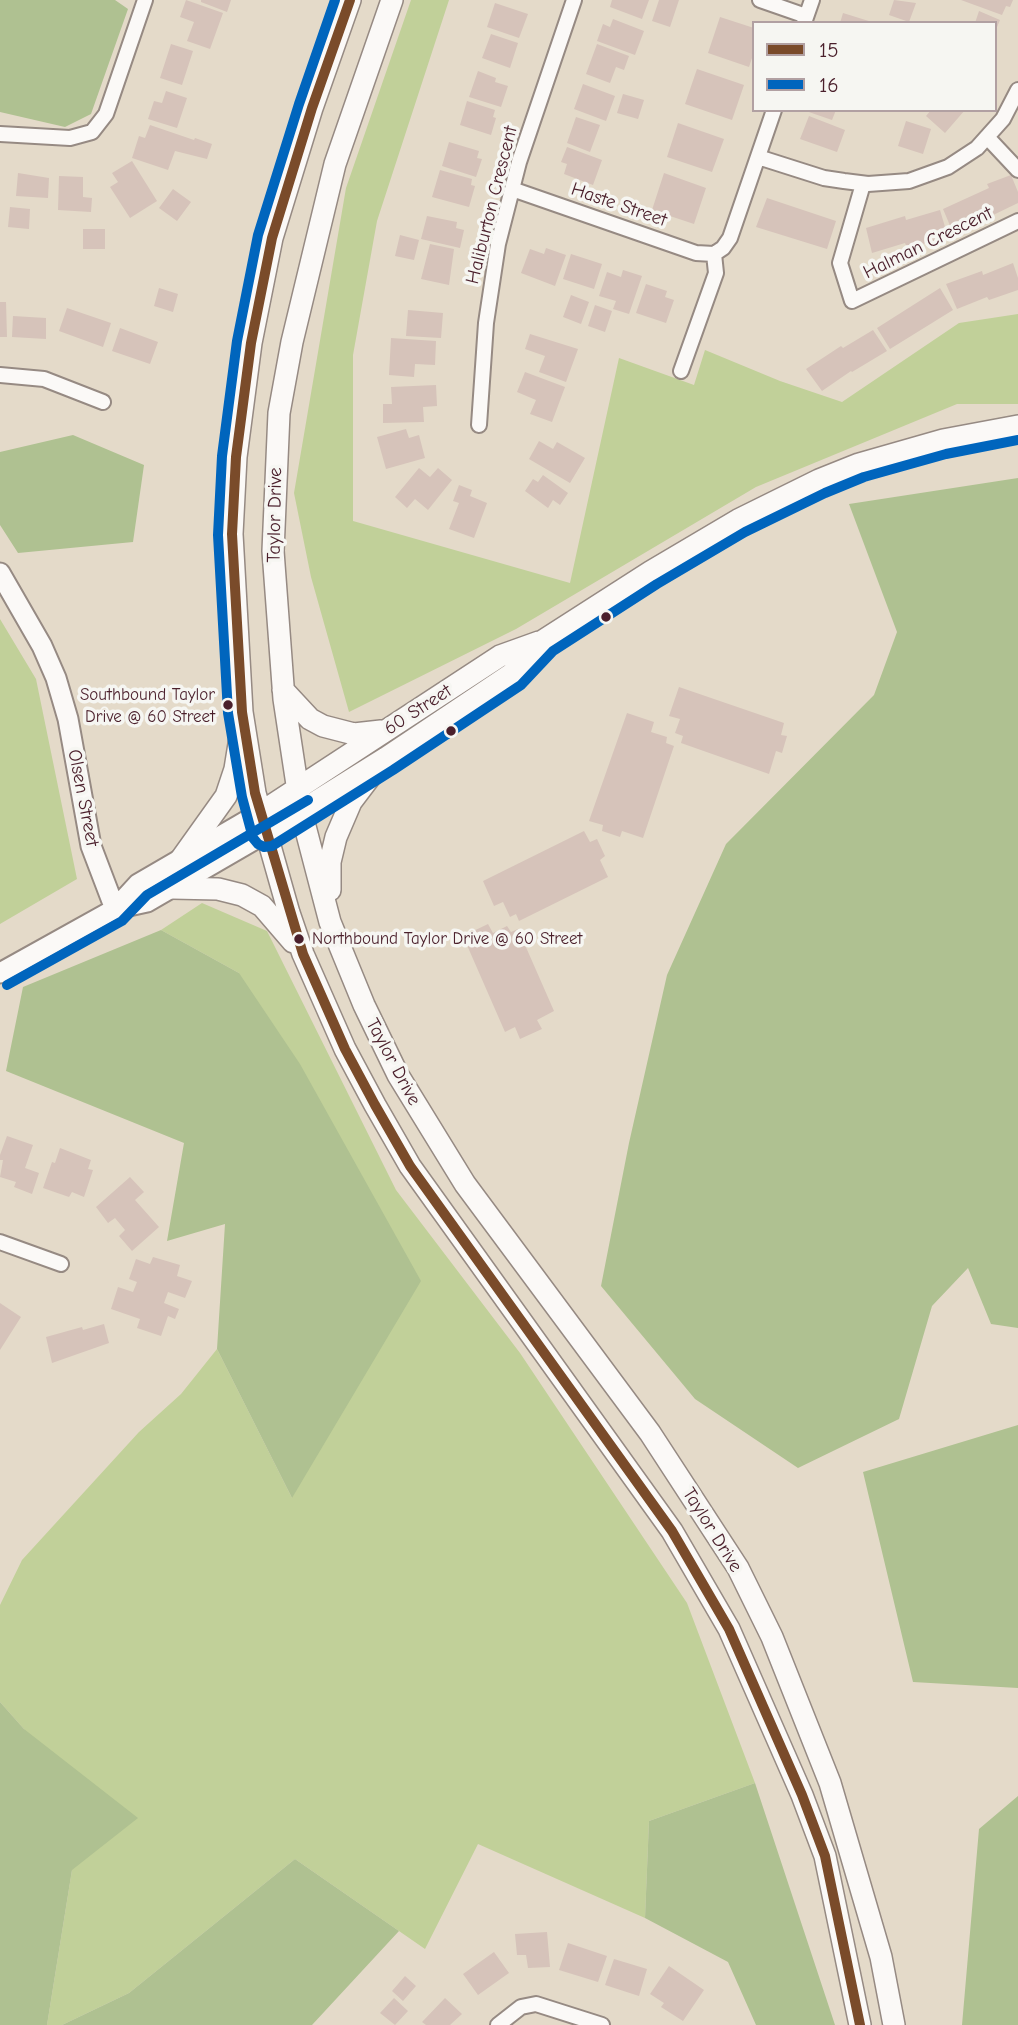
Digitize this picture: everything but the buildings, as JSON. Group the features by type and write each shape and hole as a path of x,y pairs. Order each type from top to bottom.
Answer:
{"main road":[{"name":"Taylor Drive","path":"350,0 312,108 272,238 251,343 236,457 232,534 242,712 263,823 303,954 345,1049 411,1166 672,1531 729,1629 802,1795 825,1856 860,2025"},
{"name":"Taylor Drive","path":"392,0 335,164 292,342 279,413 273,551 284,690 299,801 330,922 364,1005 398,1075 465,1184 650,1433 738,1568 772,1637 830,1783 881,1957 894,2025"},
{"name":"60 Street","path":"299,801 390,729 500,656 544,640 726,527 818,480 905,450 1018,426"},
{"name":"60 Street","path":"299,801 386,758 513,673 544,640"},
{"path":"284,690 310,719 334,731 365,734 390,729"},
{"path":"181,859 222,803 232,783 242,712"},
{"path":"330,922 330,862 336,837 351,802 386,758"},
{"path":"263,823 299,801"},
{"path":"172,888 218,889 253,900 272,916 303,954"}],"street":[{"path":"0,134 71,138 92,132 106,114 145,0"},
{"name":"Haliburton Crescent","path":"479,425 491,283 512,189 526,138 574,0"},
{"path":"760,0 805,20 812,0"},
{"path":"758,158 824,178 863,184 897,183 936,173 966,157 988,138 1003,119 1018,90"},
{"path":"681,371 716,273 714,254 727,244 773,112"},
{"path":"988,138 1018,170"},
{"name":"Halman Crescent","path":"863,184 840,263 852,302 1018,222"},
{"name":"Haste Street","path":"512,189 696,253 714,254"},
{"path":"0,375 44,379 103,402"},
{"name":"Olsen Street","path":"0,573 42,646 56,677 68,719 91,846 115,909"},
{"path":"115,909 138,884 181,859 263,823"},
{"path":"0,973 115,909 147,902 172,888 263,823"},
{"path":"0,1242 61,1264"},
{"path":"498,2025 528,2004 550,2007 602,2025"}],"green space":[{"path":"0,0 115,0 128,9 91,114 65,127 0,112"},
{"path":"411,0 449,0 377,221 353,355 353,521 570,583 619,358 694,385 705,350 780,381 842,402 959,323 1018,314 1018,404 957,404 756,487 516,629 349,712 311,577 294,493 346,188"},
{"path":"73,435 144,465 133,542 18,553 0,525 0,452"},
{"path":"1018,478 1018,1328 991,1324 968,1268 932,1306 899,1419 798,1468 695,1399 601,1286 629,1143 667,975 726,844 874,695 897,632 849,504"},
{"path":"0,619 36,679 77,879 0,924"},
{"path":"202,903 267,931 396,1190 520,1353 687,1603 755,1783 649,1821 645,1918 478,1844 425,1949 295,1859 129,1993 62,2025 47,2025 72,1870 24,1729 0,1702 0,1605 22,1560 139,1432 181,1394 217,1349 292,1498 239,973 161,930"},
{"path":"161,930 239,973 300,1064 421,1281 292,1498 217,1349 225,1224 167,1241 184,1143 6,1071 23,987"},
{"path":"1018,1425 1018,1688 913,1682 863,1472"},
{"path":"0,1702 24,1729 138,1818 72,1870 47,2025 0,2025"},
{"path":"755,1783 835,2025 756,2025 728,1962 645,1918 649,1821"},
{"path":"1018,1796 1018,2025 962,2025 979,1829"},
{"path":"295,1859 399,1931 312,2025 62,2025 129,1993"}],"transit line":[{"name":"16","path":"335,0 258,235 237,341 222,456 218,535 228,713 242,797 253,838 258,844 264,847 272,846 393,770 521,685 553,651 657,584 745,532 864,477 946,454 1018,440"},
{"name":"15","path":"350,0 312,108 272,238 251,343 236,457 232,534 242,712 255,793 303,954 345,1049 375,1105 410,1166 672,1531 729,1629 802,1795 825,1856 860,2025"},
{"name":"16","path":"7,985 122,921 147,895 308,800"}],"place":[{"name":"Southbound Taylor Drive @ 60 Street","path":"228,705"},
{"name":"Northbound Taylor Drive @ 60 Street","path":"299,939"}]}
